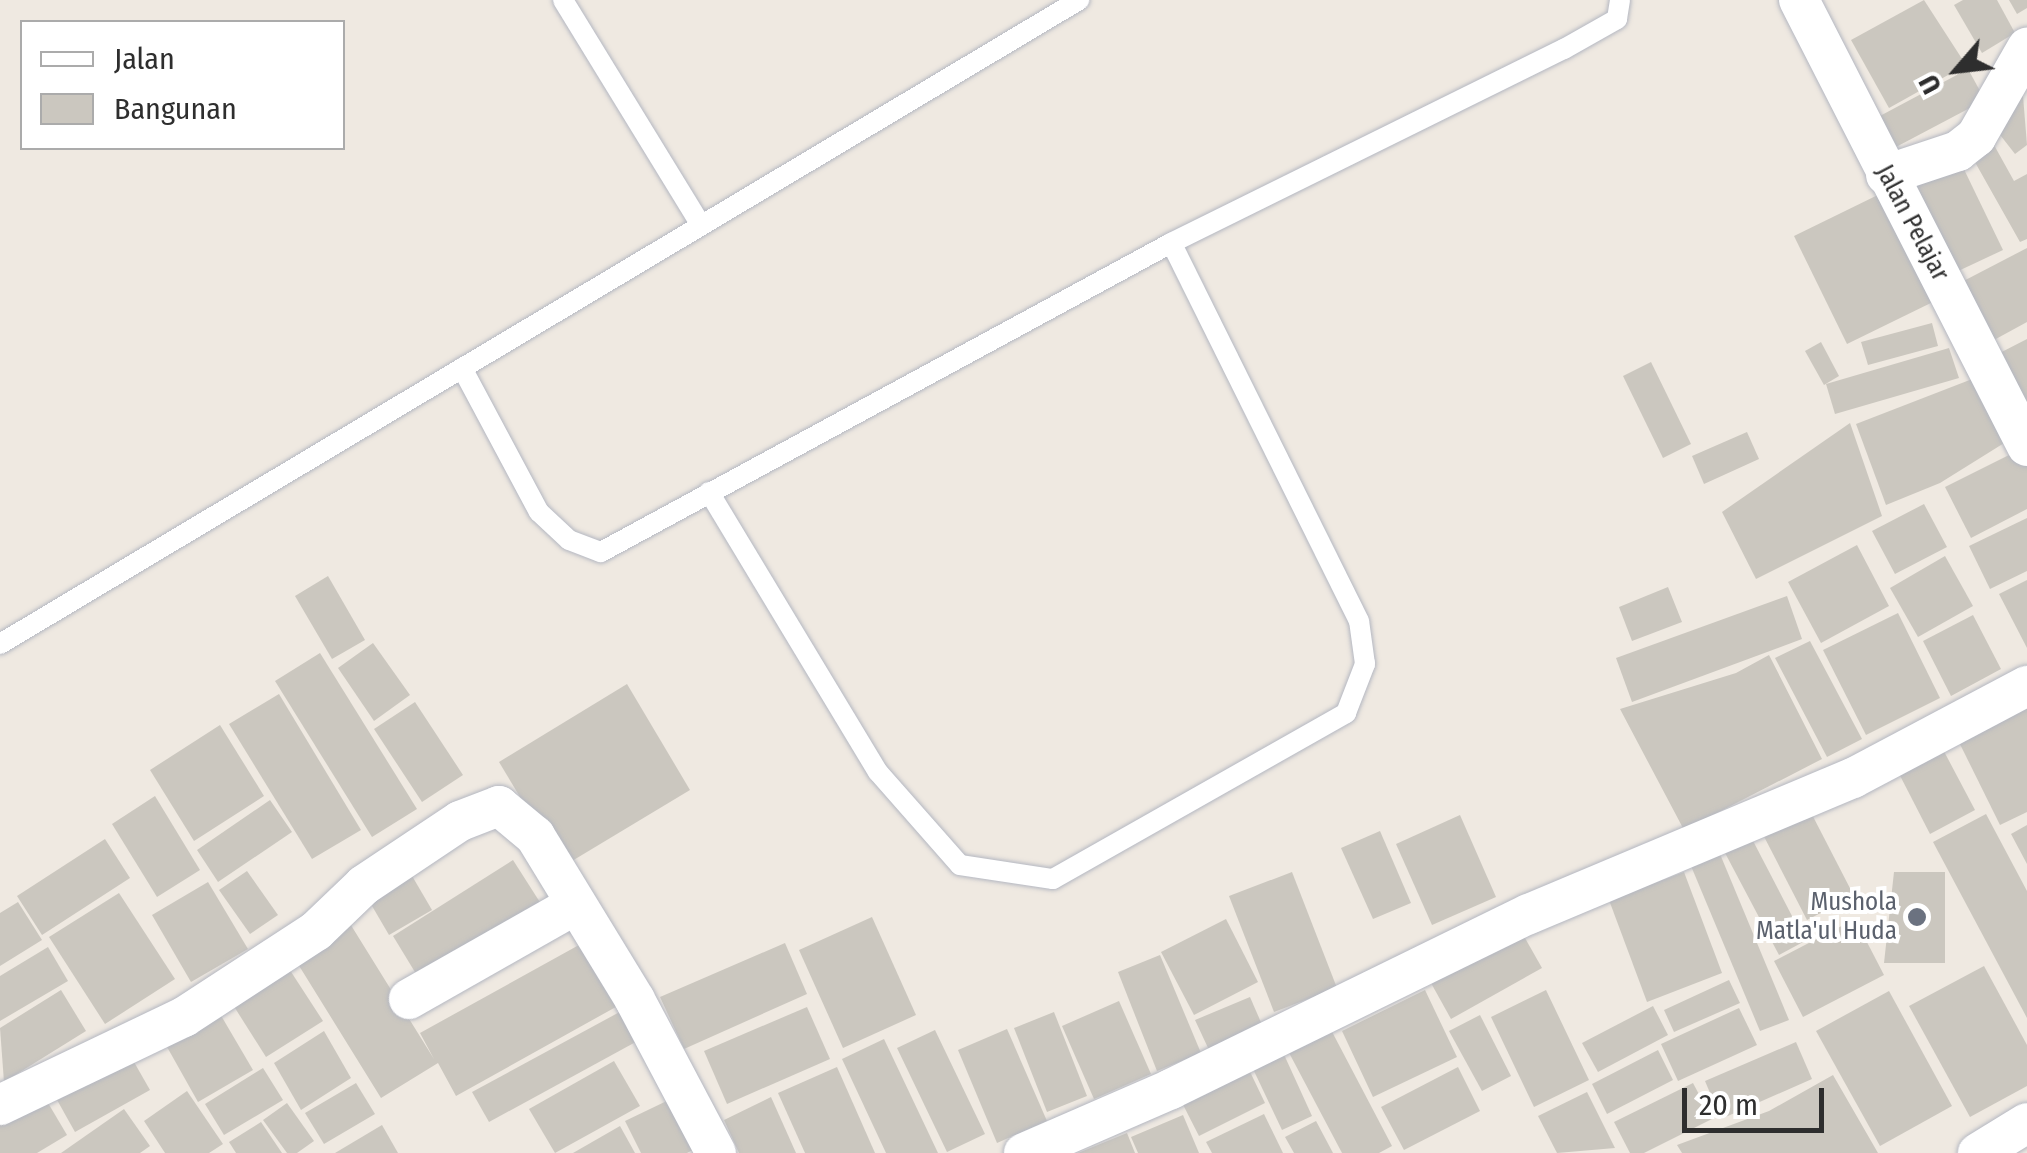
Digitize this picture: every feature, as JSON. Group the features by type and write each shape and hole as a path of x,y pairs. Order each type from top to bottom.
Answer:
{"street":[{"name":"Jalan Pelajar","path":"1799,0 2027,446"},
{"path":"1886,175 1958,151 1976,137 2027,48"},
{"path":"1024,1153 1171,1089 1530,914 1853,778 2027,686"},
{"path":"0,1105 200,1008 316,932 364,884 477,812 508,809 536,836 574,906 635,1000 716,1153"},
{"path":"409,1000 574,906"},
{"path":"1978,1153 2027,1123"}],"lane":[{"path":"563,0 700,224"},
{"path":"0,644 1079,0"},
{"path":"462,368 539,512 570,540 601,552 1171,243 1564,50 1617,19 1620,0"},
{"path":"709,492 878,772 960,865 1053,880 1346,713 1364,664 1358,621 1171,243"}],"building":[{"path":"1924,0 1966,65 1889,108 1851,40"},
{"path":"1963,0 1997,0 2015,33 1982,53 1954,5"},
{"path":"2009,0 2027,0 2027,8 2017,14"},
{"path":"1968,69 1985,100 1879,156 1863,125"},
{"path":"2023,96 2027,145 2015,154 1990,122"},
{"path":"1989,136 2014,181 2027,174 2027,239 2020,242 1967,148"},
{"path":"1959,159 2003,250 1954,273 1909,183"},
{"path":"1886,191 1939,299 1847,344 1794,236"},
{"path":"2027,248 2027,322 1983,346 1952,287"},
{"path":"1932,323 1938,346 1868,365 1861,342"},
{"path":"2027,339 2027,431 1990,358"},
{"path":"1821,342 1839,376 1824,385 1805,351"},
{"path":"1949,348 1959,378 1835,414 1826,384"},
{"path":"1651,362 1691,444 1663,458 1623,376"},
{"path":"1980,376 2009,440 1940,483 1886,505 1856,424"},
{"path":"1850,423 1882,516 1756,579 1722,512"},
{"path":"1747,432 1759,459 1704,484 1692,456"},
{"path":"2019,450 2027,466 2027,509 1971,538 1945,487"},
{"path":"1924,504 1947,547 1895,574 1872,531"},
{"path":"2027,518 2027,571 1990,589 1969,546"},
{"path":"1857,545 1889,606 1821,643 1788,582"},
{"path":"1945,556 1973,606 1918,637 1890,588"},
{"path":"328,576 365,640 332,659 295,596"},
{"path":"2027,580 2027,648 1999,594"},
{"path":"1668,587 1682,622 1632,641 1619,607"},
{"path":"1787,596 1802,639 1632,702 1616,658"},
{"path":"1898,613 1940,698 1866,735 1823,650"},
{"path":"1973,615 2001,669 1951,696 1923,641"},
{"path":"1810,641 1862,739 1827,757 1775,658"},
{"path":"373,643 410,695 374,721 338,668"},
{"path":"320,653 417,809 372,837 275,681"},
{"path":"1769,655 1822,759 1684,830 1620,709 1736,673"},
{"path":"627,684 690,790 562,867 499,762"},
{"path":"279,694 361,830 312,859 229,724"},
{"path":"2027,697 2027,812 2000,825 1952,728"},
{"path":"415,702 463,775 422,802 374,729"},
{"path":"220,725 264,796 194,841 150,770"},
{"path":"1938,740 1975,810 1930,834 1893,762"},
{"path":"155,796 200,870 157,897 112,824"},
{"path":"1804,799 1854,896 1807,920 1757,823"},
{"path":"270,800 292,832 218,882 197,850"},
{"path":"1986,814 2027,891 2027,1018 1933,842"},
{"path":"1460,815 1496,897 1432,925 1396,844"},
{"path":"2027,825 2027,864 2011,834"},
{"path":"1380,831 1411,903 1373,919 1341,848"},
{"path":"1751,837 1805,941 1779,955 1724,851"},
{"path":"105,839 130,878 42,935 17,896"},
{"path":"1715,842 1789,1020 1760,1031 1686,854"},
{"path":"513,860 543,907 421,982 393,936"},
{"path":"408,869 432,910 389,935 365,894"},
{"path":"247,871 278,915 250,934 219,890"},
{"path":"1292,872 1337,988 1274,1012 1229,896"},
{"path":"1684,872 1722,973 1647,1002 1609,900"},
{"name":"Mushola Matla'ul Huda","path":"1894,872 1945,872 1945,963 1884,963"},
{"path":"208,882 248,949 191,982 152,915"},
{"path":"119,893 175,979 105,1024 49,937"},
{"path":"18,902 42,940 0,966 0,913"},
{"path":"872,917 916,1015 843,1048 799,950"},
{"path":"1226,919 1258,982 1194,1015 1161,952"},
{"path":"1855,919 1884,975 1803,1017 1774,961"},
{"path":"349,922 434,1059 420,1033 588,940 623,1003 456,1096 438,1063 381,1098 293,956"},
{"path":"1516,922 1542,968 1451,1019 1426,974"},
{"path":"785,943 807,994 684,1049 660,997"},
{"path":"48,947 68,981 0,1021 0,976"},
{"path":"1160,955 1201,1053 1157,1071 1118,972"},
{"path":"284,961 323,1021 266,1057 228,997"},
{"path":"1984,966 2027,1045 2027,1086 1970,1117 1909,1006"},
{"path":"1729,980 1740,1003 1674,1032 1664,1010"},
{"path":"61,990 86,1031 4,1082 0,1028"},
{"path":"1425,990 1457,1057 1373,1097 1342,1031"},
{"path":"1546,990 1589,1080 1534,1107 1491,1017"},
{"path":"1889,991 1952,1106 1880,1146 1816,1031"},
{"path":"1250,997 1263,1027 1209,1050 1195,1020"},
{"path":"1119,1001 1151,1074 1094,1099 1062,1026"},
{"path":"1653,1006 1668,1035 1598,1072 1582,1043"},
{"path":"216,1007 253,1070 198,1102 162,1038"},
{"path":"807,1007 830,1059 727,1104 704,1051"},
{"path":"627,1008 643,1038 489,1122 472,1092"},
{"path":"1739,1008 1757,1045 1678,1081 1661,1044"},
{"path":"1054,1012 1087,1096 1047,1112 1014,1028"},
{"path":"1480,1015 1511,1076 1482,1091 1449,1031"},
{"path":"1329,1026 1392,1146 1379,1153 1342,1153 1286,1047"},
{"path":"1007,1029 1047,1121 997,1143 958,1050"},
{"path":"935,1030 985,1134 947,1152 897,1048"},
{"path":"324,1031 351,1078 301,1110 274,1063"},
{"path":"1276,1037 1312,1116 1282,1130 1245,1052"},
{"path":"884,1039 938,1153 886,1153 842,1059"},
{"path":"1796,1042 1812,1079 1721,1119 1705,1081"},
{"path":"126,1048 150,1090 75,1132 52,1091"},
{"path":"1658,1050 1673,1080 1607,1114 1592,1084"},
{"path":"1242,1055 1265,1103 1199,1136 1175,1089"},
{"path":"614,1061 640,1106 555,1153 529,1109"},
{"path":"837,1067 875,1153 805,1153 778,1093"},
{"path":"1458,1067 1480,1111 1404,1150 1381,1107"},
{"path":"263,1068 283,1100 224,1135 205,1104"},
{"path":"1833,1075 1878,1153 1682,1153 1677,1145 1769,1111"},
{"path":"356,1083 375,1114 324,1144 305,1113"},
{"path":"1693,1083 1712,1119 1644,1153 1630,1153 1614,1122"},
{"path":"38,1086 67,1135 37,1153 0,1153 0,1109"},
{"path":"187,1091 223,1144 209,1153 165,1153 144,1121"},
{"path":"1587,1092 1615,1148 1557,1153 1538,1116"},
{"path":"675,1097 700,1146 687,1153 641,1153 625,1121"},
{"path":"771,1097 796,1153 739,1153 724,1120"},
{"path":"287,1103 314,1141 297,1153 287,1153 263,1120"},
{"path":"124,1109 150,1146 140,1153 61,1153"},
{"path":"1264,1114 1283,1153 1212,1153 1206,1142"},
{"path":"1183,1115 1199,1153 1138,1153 1131,1137"},
{"path":"1316,1121 1333,1153 1294,1153 1285,1137"},
{"path":"261,1122 282,1153 236,1153 229,1142"},
{"path":"382,1125 398,1153 335,1153"},
{"path":"620,1126 635,1153 573,1153"},
{"path":"1127,1133 1135,1153 1078,1153"}],"place":[{"name":"Mushola Matla'ul Huda","path":"1917,917"}]}
